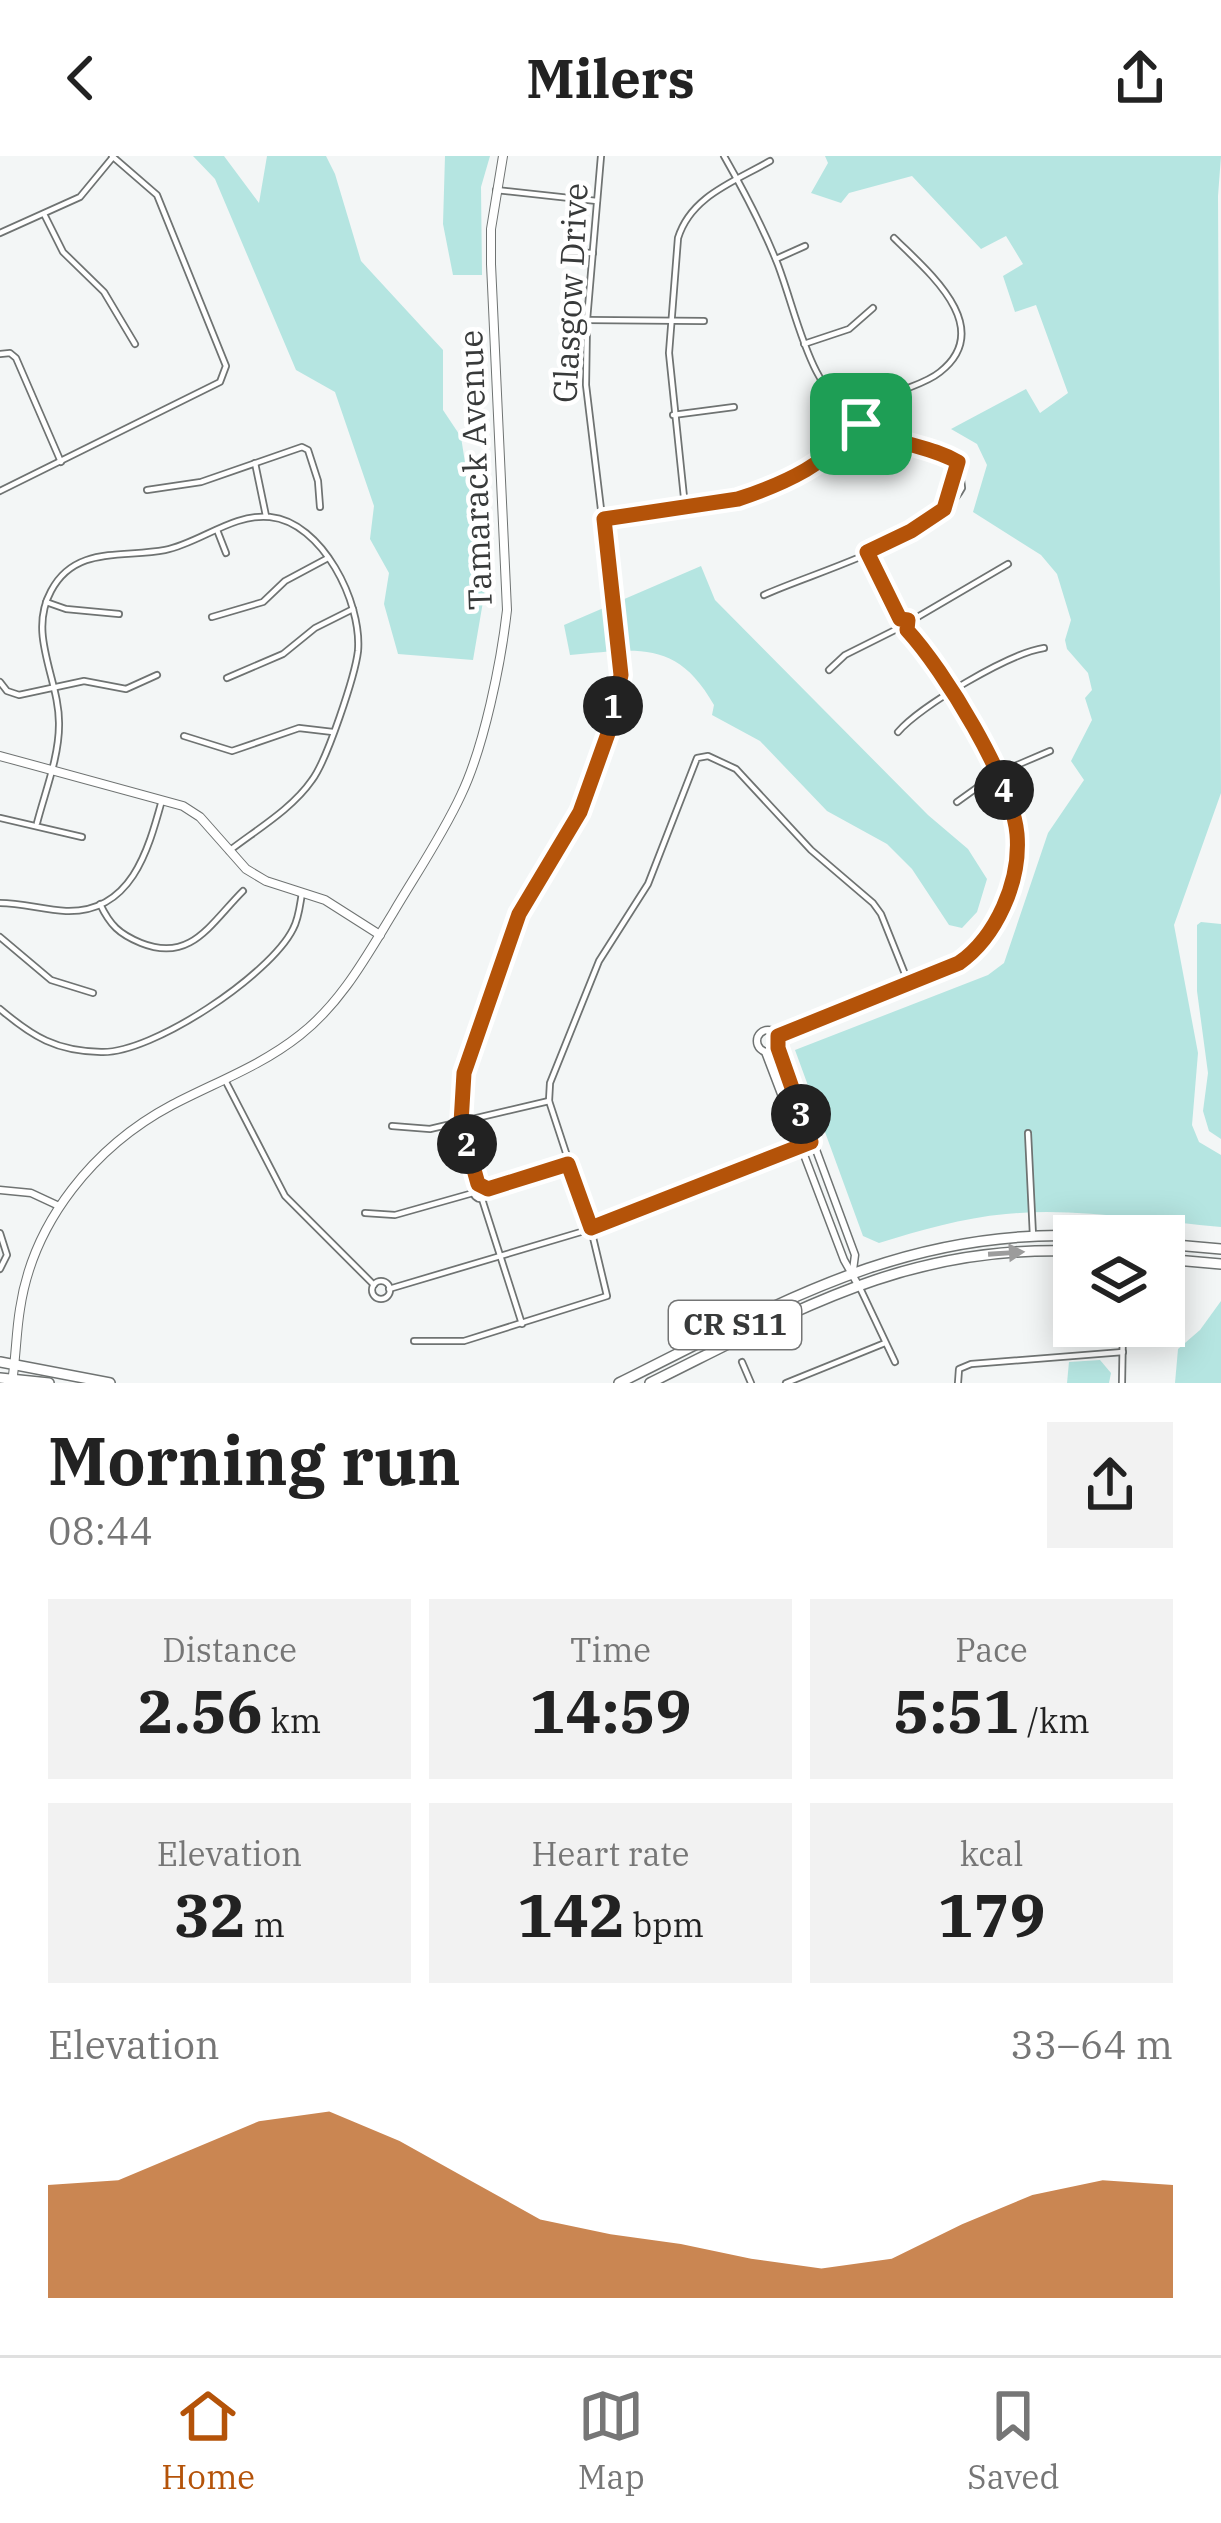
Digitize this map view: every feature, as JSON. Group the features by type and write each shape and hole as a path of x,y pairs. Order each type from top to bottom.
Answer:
{"main road":[{"name":"Tamarack Avenue","path":"8,1380 30,1270 60,1207 101,1156 135,1128 260,1063 303,1033 345,989 463,792 504,641 508,573 491,264 503,156"},
{"path":"0,756 162,800 200,817 246,869 346,911 380,934"},
{"name":"CR S11","path":"620,1383 853,1271 950,1245 1053,1236"},
{"path":"1185,1246 1221,1249"},
{"name":"CR S11","path":"650,1383 857,1283 952,1258 1053,1252"},
{"path":"1185,1261 1221,1264"},
{"path":"0,1362 110,1383"},
{"path":"8,1380 49,1383"}],"street":[{"name":"Glasgow Drive","path":"478,1184 457,1103 460,1077 519,914 580,812 610,728 617,680 604,519 588,417 587,320 601,156"},
{"path":"724,156 776,259 826,393 861,424 904,446 945,454 958,462 953,496 944,509 911,531 764,595"},
{"path":"0,233 91,188 112,157 157,195 226,366 220,382 0,491"},
{"path":"685,507 673,415 670,321 684,221 700,201 770,161"},
{"path":"496,190 597,201"},
{"path":"44,214 63,252 104,292 135,344"},
{"path":"604,519 738,499 808,470 841,448 885,399 941,372 960,336 959,317 949,295 894,238"},
{"path":"776,259 805,246"},
{"path":"563,251 592,253"},
{"path":"804,344 849,329 873,308"},
{"path":"587,320 704,321"},
{"path":"0,354 16,358 62,462"},
{"path":"673,415 734,407"},
{"path":"146,490 201,482 296,446 308,450 320,507"},
{"path":"254,462 266,516"},
{"path":"37,823 59,735 42,639 46,602 60,578 85,559 166,550 266,516 294,523 311,535 328,558 353,610 358,655 312,782 229,851"},
{"path":"217,530 226,553"},
{"path":"867,552 900,619 897,628"},
{"path":"212,617 262,602 285,581 328,558"},
{"path":"907,630 909,622 1008,564"},
{"path":"46,602 66,609 119,614"},
{"path":"227,678 283,654 314,628 353,610"},
{"path":"900,619 909,622"},
{"path":"778,1036 975,953 1013,874 1017,834 1011,807 952,692 907,630 897,628 829,670"},
{"path":"898,732 914,714 952,692 1013,658 1044,648"},
{"path":"0,682 12,694 84,681 126,689 157,675"},
{"path":"184,736 232,751 298,728 333,732"},
{"path":"957,802 996,774 1050,751"},
{"path":"414,1341 464,1341 608,1296 549,1101 554,1071 586,988 649,884 693,763 708,756 736,769 811,850 873,903 909,984"},
{"path":"0,903 61,911 100,904 130,884 147,856 162,800"},
{"path":"0,818 82,837"},
{"path":"100,904 109,923 122,935 172,951 193,942 243,891"},
{"path":"0,1009 30,1034 52,1044 101,1052 131,1046 204,1012 274,956 293,929 302,893"},
{"path":"0,937 51,980 93,993"},
{"path":"950,965 967,944 978,942"},
{"path":"778,1036 770,1030 759,1034 757,1045 765,1052 844,1260 895,1362"},
{"path":"778,1036 778,1048 855,1256 853,1271"},
{"path":"765,1052 778,1048"},
{"path":"225,1080 285,1196 374,1285"},
{"path":"392,1126 430,1129 549,1101"},
{"path":"1028,1133 1033,1236"},
{"path":"389,1289 591,1228 811,1142"},
{"path":"482,1198 488,1189 568,1164"},
{"path":"473,1193 478,1184 488,1189"},
{"path":"0,1190 31,1193 60,1207"},
{"path":"365,1213 395,1214 473,1193 482,1198 522,1324"},
{"path":"0,1233 7,1255 2,1268"},
{"path":"374,1285 382,1282 389,1289"},
{"path":"374,1285 372,1293 378,1298 386,1298 389,1289"},
{"path":"786,1383 885,1343"},
{"path":"1122,1383 1123,1347"},
{"path":"957,1381 959,1369 971,1364 1123,1352"},
{"path":"742,1362 751,1383"}],"shaded area":[{"path":"193,156 224,156 259,203 267,156 326,156 361,261 443,350 443,410 461,437 485,590 473,660 398,654 384,604 389,573 370,539 374,506 335,392 296,370 215,179"},
{"path":"445,156 490,156 481,187 482,275 453,275 443,224"},
{"path":"825,156 1221,156 1221,793 1174,925 1198,1053 1192,1125 1199,1142 1221,1155 1221,1227 1185,1223 1185,1215 1032,1212 958,1222 879,1243 863,1236 795,1050 988,975 1004,963 1048,833 1084,780 1071,761 1092,720 1085,698 1092,690 1088,673 1067,649 1071,620 1057,574 1041,555 973,512 987,465 977,444 951,429 1026,389 1040,413 1068,393 1036,305 1015,312 1003,276 1023,264 1006,236 981,249 912,176 849,193 841,203 811,193 828,163"},
{"path":"701,566 715,600 928,815 968,849 987,879 977,912 962,928 949,925 912,869 887,844 827,811 760,741 712,715 714,705 685,668 653,653 570,655 564,625"},
{"path":"1221,924 1221,1139 1209,1131 1203,1111 1208,1073 1197,991 1197,925"},
{"path":"1221,1301 1221,1383 1175,1383 1178,1349 1200,1330"},
{"path":"1100,1360 1111,1373 1109,1383 1067,1383 1069,1362"}],"route":[{"path":"861,424 904,446 945,454 958,462 944,509 867,552 891,606 900,619 908,620 907,630 946,679 1011,807 1016,862 997,922 979,950 959,963 778,1036 811,1142 591,1228 568,1164 488,1189 478,1184 461,1123 464,1073 519,914 571,833 610,728 621,675 604,519 760,492 826,459 861,424"}]}
